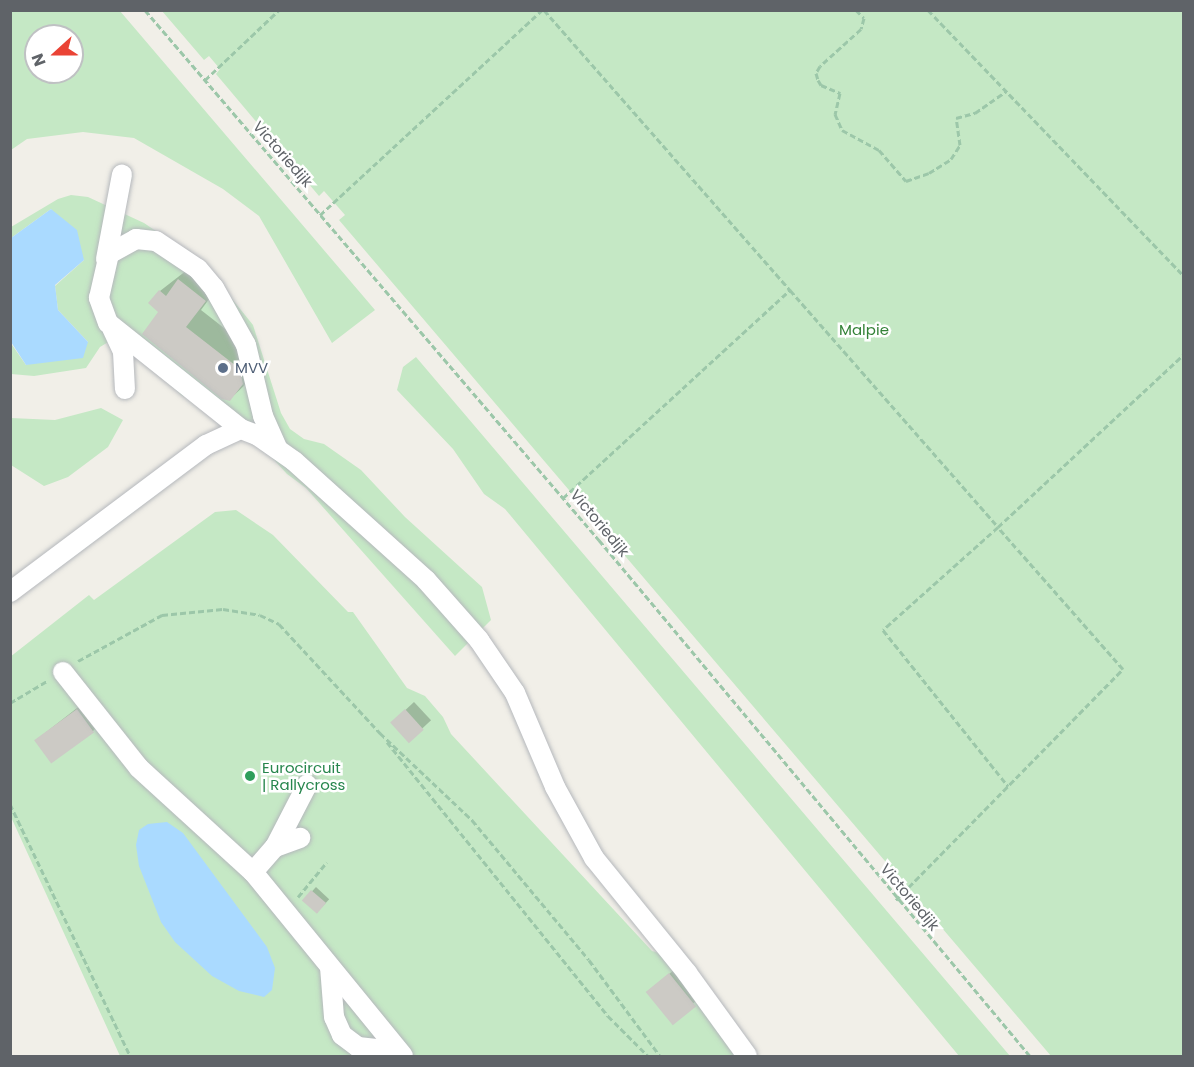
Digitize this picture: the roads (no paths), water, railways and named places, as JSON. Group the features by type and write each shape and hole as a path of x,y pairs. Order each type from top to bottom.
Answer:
{"lane":[{"path":"122,174 99,298 103,317 112,327 241,429 277,448 426,580 479,640 515,693 559,795 594,858 687,973 747,1056"},
{"path":"106,259 128,242 143,237 170,249 198,269 226,304 246,345 263,416 277,448"},
{"path":"112,327 123,352 125,389"},
{"path":"10,592 206,445 241,429"},
{"path":"63,672 139,768 253,872 403,1056"},
{"path":"253,872 275,848 307,785"},
{"path":"275,848 300,838"},
{"path":"329,965 334,1017 342,1035 358,1047 388,1050 403,1056"}],"water":[{"path":"51,209 77,230 84,260 55,285 58,310 88,342 83,358 26,365 11,342 11,238"},
{"path":"167,822 183,833 267,947 275,968 272,990 264,997 239,991 212,976 175,942 161,922 139,866 136,845 139,830 148,824"}],"place":[{"name":"MVV","path":"223,368"},
{"name":"Eurocircuit | Rallycross","path":"250,776"}],"park label":[{"name":"Malpie","path":"864,330"}]}
